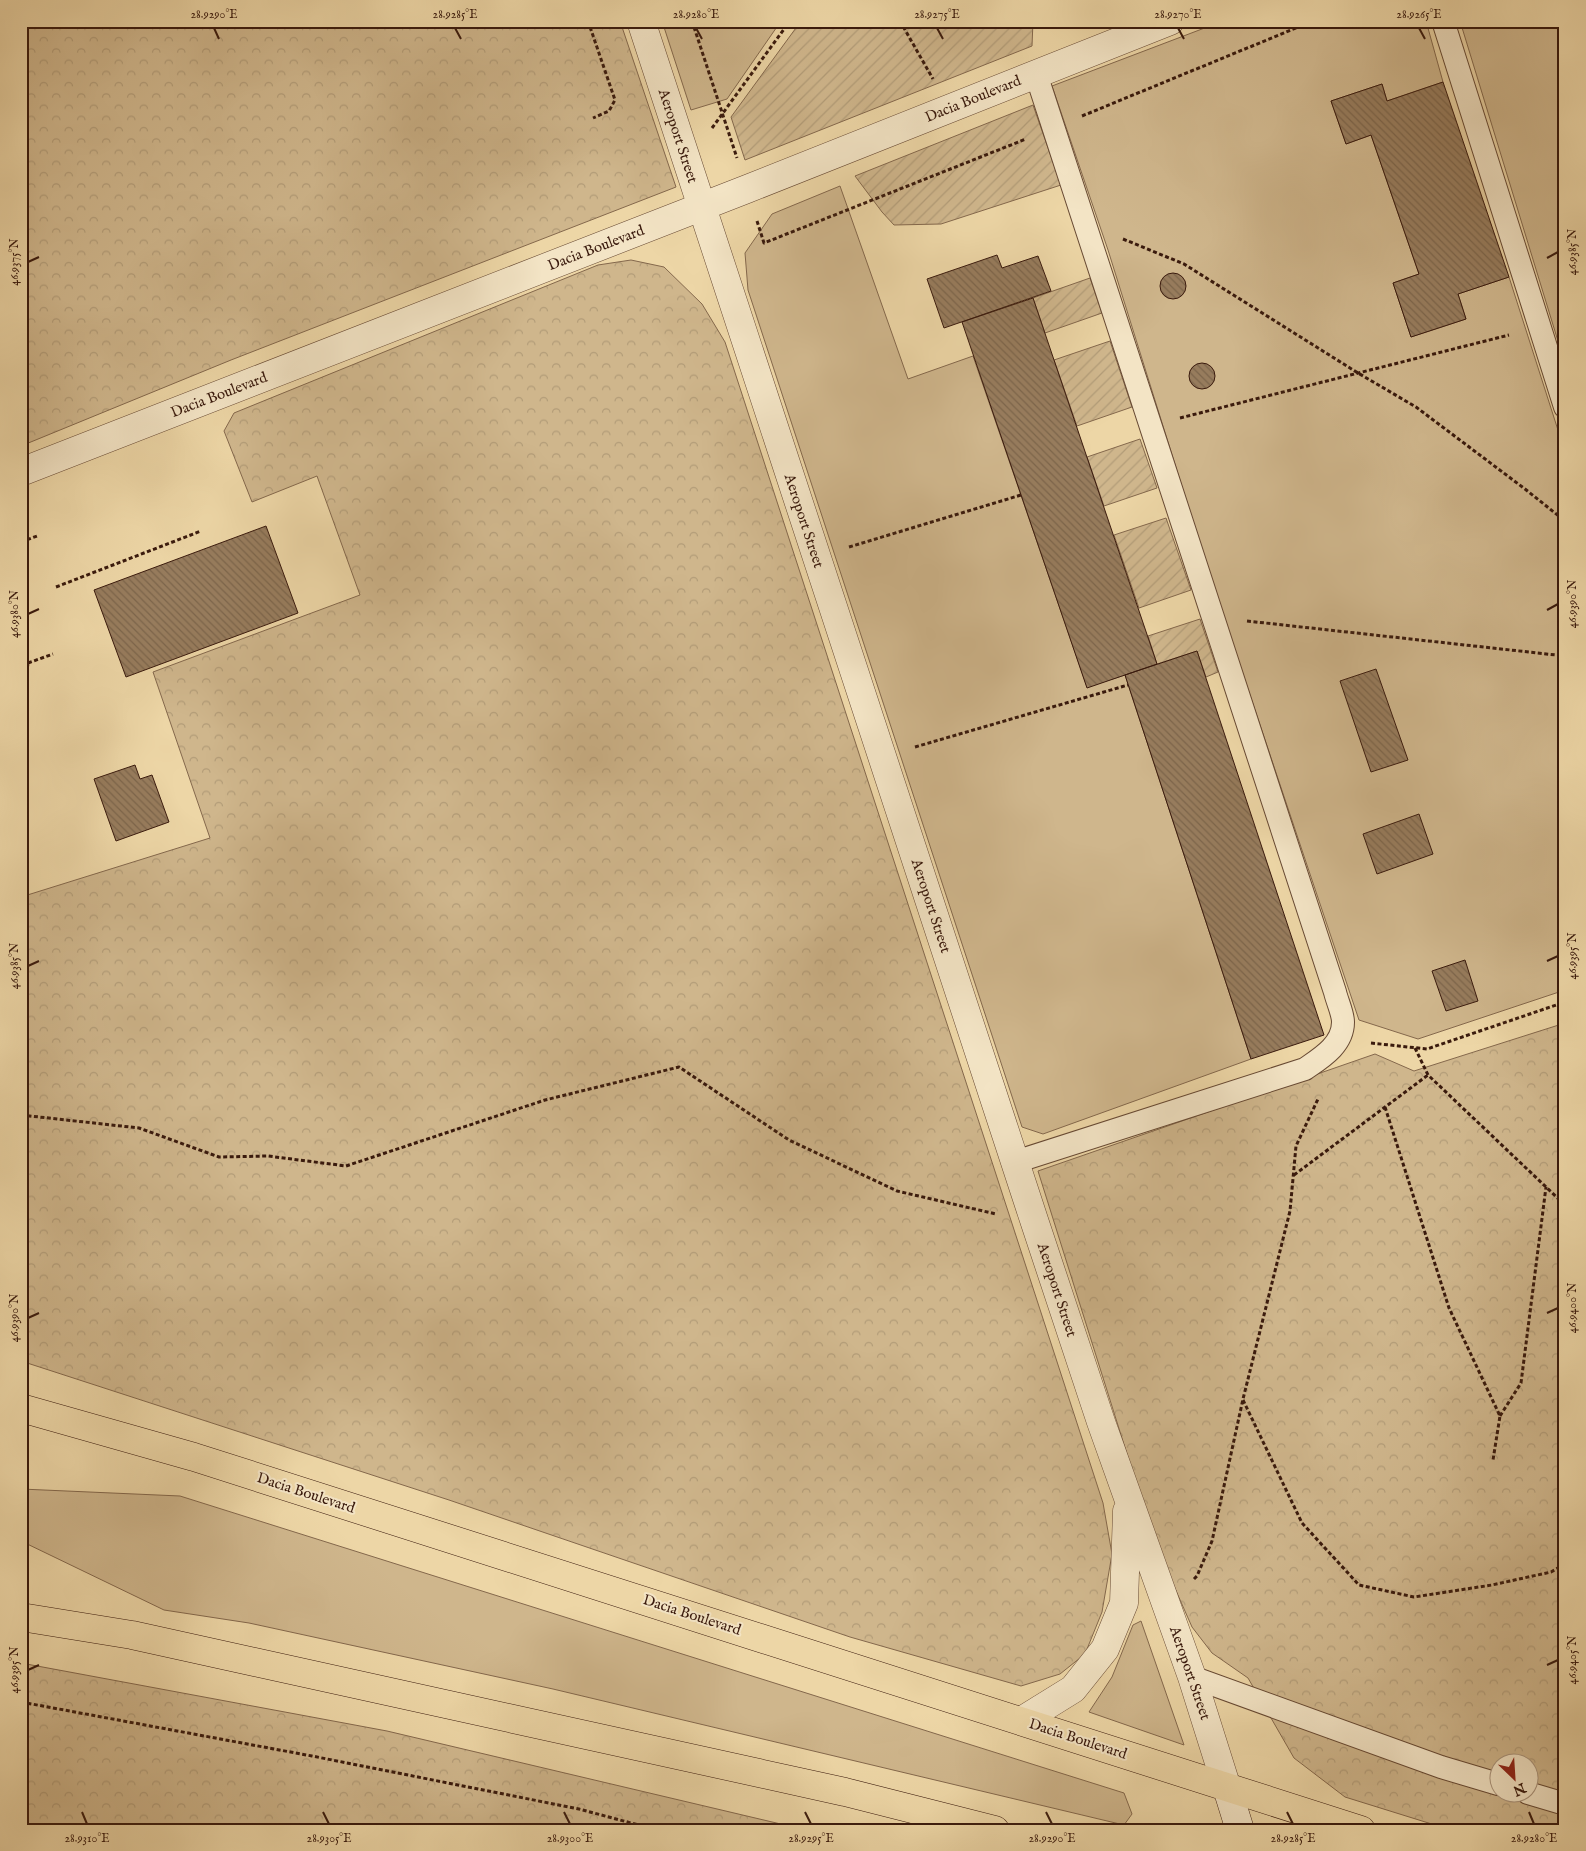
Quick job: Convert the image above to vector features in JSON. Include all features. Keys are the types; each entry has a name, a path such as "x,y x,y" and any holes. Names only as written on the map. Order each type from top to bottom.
{"main road":[{"name":"Dacia Boulevard","path":"21,1408 194,1457 1023,1720 1227,1788 1361,1830"},
{"path":"21,1616 171,1644 835,1790 996,1830"}],"street":[{"name":"Aeroport Street","path":"641,21 1035,1223 1128,1497 1192,1677 1240,1830"},
{"name":"Dacia Boulevard","path":"21,472 701,208 1170,21"},
{"path":"1023,1720 1073,1689 1104,1649 1124,1603 1128,1497"}],"lane":[{"path":"1443,21 1565,407"},
{"path":"1015,1162 1305,1069 1332,1047 1343,1022 1335,992 1036,74"},
{"path":"1192,1677 1441,1767 1488,1781"},
{"path":"1538,1796 1565,1804"}],"path":[{"path":"588,21 615,100 609,111 593,118"},
{"path":"692,21 764,243"},
{"path":"687,163 790,21"},
{"path":"900,21 950,108"},
{"path":"1085,224 1184,264 1416,407 1525,489 1565,522"},
{"path":"1150,426 1539,327"},
{"path":"816,557 1021,495"},
{"path":"56,587 201,531"},
{"path":"21,542 37,536"},
{"path":"1212,617 1565,656"},
{"path":"21,651 28,663 26,672 21,678"},
{"path":"28,663 53,654"},
{"path":"882,757 1128,685"},
{"path":"1167,1605 1197,1576 1212,1541 1243,1399 1290,1211 1296,1146 1320,1095 1332,1047 1426,1049 1565,1002"},
{"path":"1415,1048 1428,1076 1565,1205"},
{"path":"21,1115 139,1128 219,1157 268,1156 346,1166 545,1100 679,1067 790,1140 897,1191 1035,1223"},
{"path":"1293,1176 1428,1076"},
{"path":"1385,1107 1449,1308 1500,1416"},
{"path":"1492,1460 1500,1416 1521,1383 1546,1187"},
{"path":"1243,1399 1302,1523 1358,1585 1414,1597 1492,1585 1551,1572 1565,1564"},
{"path":"21,1702 302,1754 579,1809 658,1830"}],"green space":[{"path":"21,21 620,21 676,187 231,360 21,446"},
{"path":"662,21 781,21 727,99 691,110"},
{"path":"801,21 1033,21 1032,46 745,160 731,117"},
{"path":"1223,21 1426,21 1443,82 1387,101 1382,84 1331,101 1346,144 1371,135 1419,274 1393,283 1411,337 1466,319 1458,294 1509,277 1565,452 1565,990 1418,1039 1359,1020 1208,570 1108,250 1052,86"},
{"path":"1460,21 1565,21 1565,364"},
{"path":"1033,105 1061,185 941,224 894,225 855,176"},
{"path":"840,186 908,379 973,356 1087,687 1125,675 1251,1059 1043,1134 1022,1127 748,290 745,253 772,214"},
{"path":"631,260 664,267 702,304 725,342 1103,1503 1112,1554 1102,1612 1085,1654 1060,1674 1021,1686 850,1637 449,1500 21,1361 21,897 210,838 153,672 360,595 317,476 252,502 224,431 234,413 598,265"},
{"path":"1090,278 1102,313 1045,333 1033,298"},
{"path":"1110,341 1132,407 1077,426 1054,360"},
{"path":"1140,439 1157,488 1104,506 1087,457"},
{"path":"1166,518 1191,590 1139,608 1114,535"},
{"path":"1200,619 1218,672 1206,677 1197,651 1157,664 1148,636"},
{"path":"1565,1023 1565,1830 1451,1830 1345,1797 1294,1758 1248,1678 1212,1653 1192,1627 1155,1543 1038,1171 1375,1054 1414,1071"},
{"path":"21,1489 180,1496 1124,1793 1132,1814 1124,1825 553,1689 249,1623 164,1610 21,1541"},
{"path":"1141,1621 1184,1745 1089,1712 1112,1677 1133,1625"},
{"path":"21,1663 387,1731 806,1830 21,1830"}],"building":[{"path":"1443,82 1509,277 1458,294 1466,319 1411,337 1393,283 1419,274 1371,135 1346,144 1331,101 1382,84 1387,101"},
{"path":"997,255 1002,268 1038,256 1051,291 944,328 927,279"},
{"path":"1173,273 1182,277 1186,286 1182,295 1173,299 1164,295 1160,286 1164,277"},
{"path":"1033,298 1157,664 1087,688 962,322"},
{"path":"1202,363 1211,367 1215,376 1211,385 1202,389 1193,385 1189,376 1193,367"},
{"path":"266,526 298,613 126,677 94,590"},
{"path":"1197,651 1324,1035 1251,1059 1125,675"},
{"path":"1376,669 1408,760 1371,772 1340,681"},
{"path":"135,765 140,779 152,775 169,822 116,841 94,779"},
{"path":"1419,814 1433,854 1377,874 1363,834"},
{"path":"1465,960 1478,1001 1446,1011 1432,971"}]}
